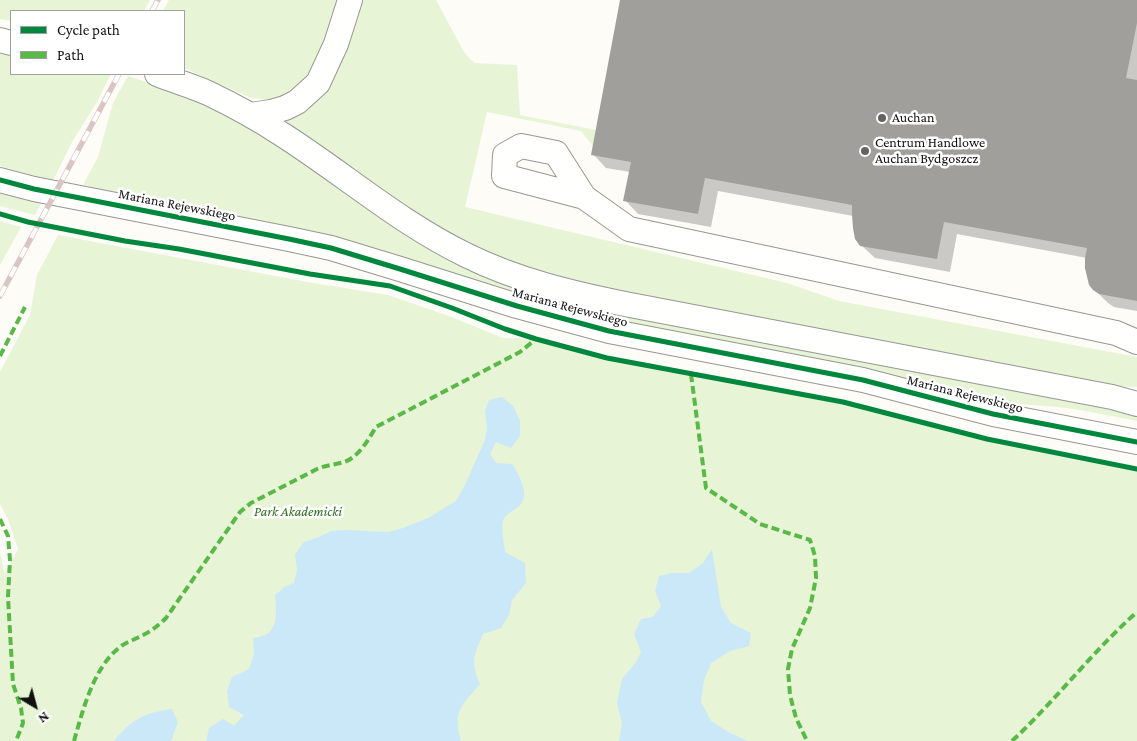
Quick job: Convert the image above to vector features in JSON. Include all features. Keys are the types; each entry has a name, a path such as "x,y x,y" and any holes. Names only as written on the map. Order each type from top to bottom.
{"street":[{"path":"250,115 285,108 297,102 318,83 336,44 350,0"},
{"name":"Mariana Rejewskiego","path":"160,75 209,94 250,115 282,134 431,237 467,256 523,278 625,304 1112,397 1137,404"},
{"name":"Mariana Rejewskiego","path":"0,180 34,189 289,238 331,248 545,314 609,331 863,380 993,414 1137,442"},
{"path":"584,197 629,228 1116,333 1137,342"},
{"path":"1112,397 1137,397"}],"green space":[{"path":"0,0 150,0 145,10 10,10 10,21 0,19"},
{"path":"169,0 344,0 318,74 285,97 266,100 251,98 185,68 185,10 164,10"},
{"path":"360,0 436,0 464,52 470,59 475,63 517,65 520,115 596,130 593,146 581,131 487,112 465,207 787,283 839,301 1137,357 1137,387 1113,386 606,288 526,266 470,243 414,211 281,118 310,105 319,98 333,75"},
{"path":"0,51 10,54 10,75 110,75 97,102 71,144 53,181 0,166"},
{"path":"128,76 190,99 250,128 291,154 392,226 466,268 1137,413 1137,421 1068,408 998,403 851,365 620,322 83,185 98,157 113,103"},
{"path":"0,191 42,201 35,215 0,206"},
{"path":"0,221 21,227 0,265"},
{"name":"Park Akademicki","path":"58,235 307,282 388,295 449,316 503,338 536,339 607,358 843,402 987,439 1137,469 1137,741 0,741 0,553 5,574 18,549 8,519 0,504 0,372 30,315 37,275"}],"water":[{"path":"502,397 513,406 520,421 520,436 511,448 496,442 490,454 496,463 512,464 523,486 524,497 522,502 504,518 502,527 505,552 525,563 526,583 512,600 509,615 501,628 483,634 475,653 474,664 480,684 464,703 458,715 458,731 461,741 206,741 209,728 223,719 234,726 244,715 229,707 227,691 232,677 249,669 254,654 253,638 265,635 273,628 276,618 275,595 286,586 294,583 297,569 295,554 304,542 331,531 388,532 403,528 428,518 456,501 485,440 487,427 485,411 489,400"},
{"path":"712,549 721,607 731,623 751,633 749,646 730,651 711,663 704,680 701,702 711,721 730,733 748,741 619,741 622,723 617,703 622,679 636,662 641,652 634,634 641,619 653,617 661,606 655,591 659,576 672,573 689,573 703,563"},
{"path":"172,709 178,722 171,741 114,741 127,727 139,718"}],"building":[{"name":"Centrum Handlowe Auchan Bydgoszcz","path":"620,0 1137,0 1137,23 1126,78 1137,80 1137,301 1099,294 1093,290 1089,285 1085,268 1087,248 944,222 937,259 860,246 855,239 852,205 705,178 698,214 623,201 631,162 591,155"}],"railway":[{"path":"153,10 158,0"},
{"path":"0,296 118,75"}],"marked path":[{"path":"0,356 25,307"},
{"path":"74,741 90,690 103,666 120,647 151,631 166,618 240,512 251,503 317,469 349,460 363,448 376,427 520,352 536,339"},
{"path":"691,374 706,488 760,524 810,540 815,556 816,578 810,608 792,649 788,669 790,695 796,718 807,741"},
{"path":"0,519 8,536 10,560 8,597 13,684 21,708 23,723 16,741"},
{"path":"1012,741 1137,612"}],"cycle path":[{"path":"0,180 34,189 331,248 517,306 609,331 863,380 993,414 1137,442"},
{"path":"0,214 28,222 125,241 179,249 310,274 390,286 505,329 607,358 843,402 987,439 1137,469"}],"place":[{"name":"Auchan","path":"882,118"},
{"name":"Centrum Handlowe Auchan Bydgoszcz","path":"865,151"}]}
